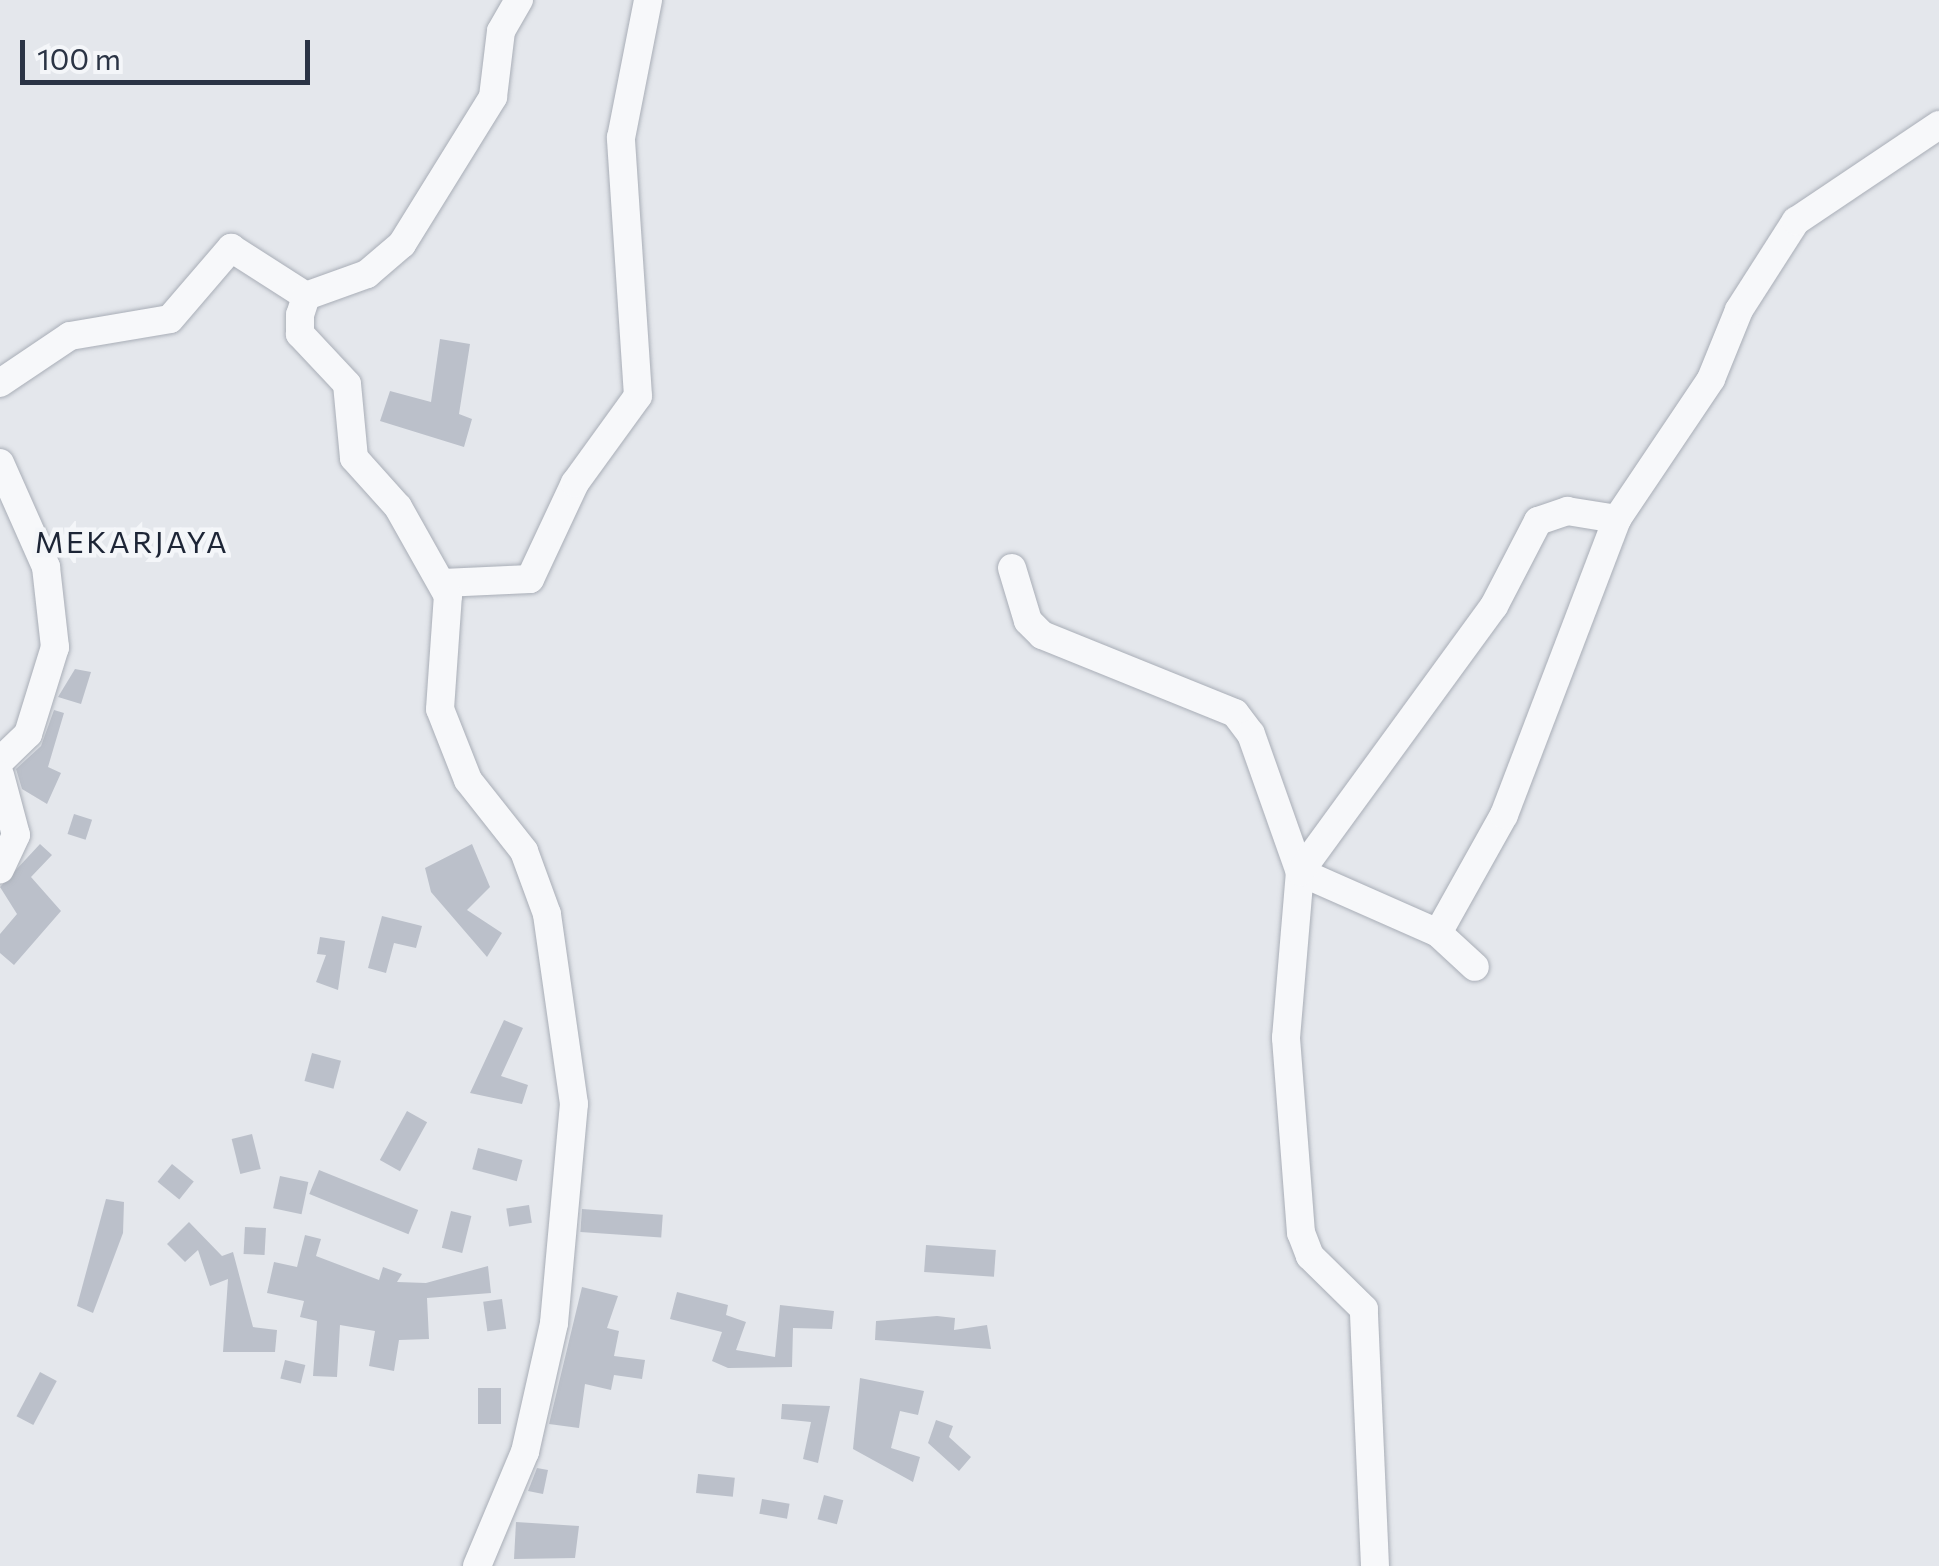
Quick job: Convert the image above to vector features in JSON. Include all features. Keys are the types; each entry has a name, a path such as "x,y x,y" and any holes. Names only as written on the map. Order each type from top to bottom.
{"street":[{"path":"306,296 367,274 402,244 493,97 502,31 519,0"},
{"path":"443,584 530,579 574,483 638,396 621,138 648,0"},
{"path":"1438,933 1504,815 1617,519 1710,379 1739,310 1796,221 1939,125"},
{"path":"0,382 70,336 170,318 231,248 306,296"},
{"path":"306,296 300,334 347,384 354,458 398,507 443,584 452,612 440,709 468,780 524,851 548,914 574,1104 554,1322 525,1452 476,1566"},
{"path":"0,463 46,567 55,648 28,734 0,761"},
{"path":"1300,872 1494,606 1538,521 1567,511 1617,519"},
{"path":"1012,568 1028,622 1042,635 1235,714 1252,734 1300,872 1286,1038 1301,1233 1310,1256 1364,1309 1375,1566"},
{"path":"0,775 16,835 0,870"},
{"path":"1300,872 1438,933 1475,967"}],"building":[{"path":"440,339 470,344 459,414 472,419 464,447 380,421 390,391 431,402"},
{"path":"75,669 91,672 81,704 58,697"},
{"path":"54,710 64,713 48,767 61,773 47,804 22,789 16,769 41,746"},
{"path":"74,814 92,820 86,840 68,834"},
{"path":"40,844 52,855 31,877 61,911 14,965 0,953 0,934 17,914 0,887"},
{"path":"472,844 490,887 467,910 502,933 487,957 431,892 425,868"},
{"path":"382,916 422,926 416,948 394,943 386,973 368,968"},
{"path":"320,937 345,941 338,990 316,982 326,955 317,954"},
{"path":"504,1020 523,1028 501,1076 528,1085 522,1104 470,1093"},
{"path":"312,1053 341,1061 333,1089 304,1081"},
{"path":"407,1111 427,1122 400,1171 380,1160"},
{"path":"252,1134 261,1169 240,1174 232,1139"},
{"path":"478,1148 522,1160 517,1181 472,1169"},
{"path":"172,1164 194,1182 179,1199 158,1182"},
{"path":"319,1170 418,1210 408,1234 309,1194"},
{"path":"280,1176 308,1182 302,1214 273,1208"},
{"path":"106,1199 124,1202 123,1233 93,1313 77,1306"},
{"path":"529,1205 532,1223 509,1226 506,1209"},
{"path":"582,1209 663,1215 661,1238 580,1232"},
{"path":"451,1211 471,1216 462,1253 442,1248"},
{"path":"189,1222 222,1256 233,1252 253,1327 277,1330 275,1352 223,1352 228,1279 210,1286 198,1250 185,1262 167,1244"},
{"path":"245,1227 266,1228 265,1255 244,1254"},
{"path":"305,1235 321,1239 316,1256 379,1280 383,1267 402,1274 397,1282 426,1283 488,1266 491,1293 427,1298 429,1339 399,1340 394,1371 369,1366 375,1331 340,1325 337,1377 313,1376 317,1321 300,1317 304,1301 267,1293 274,1262 297,1267"},
{"path":"926,1245 996,1250 994,1277 924,1272"},
{"path":"582,1287 618,1296 607,1328 619,1331 614,1356 645,1360 642,1379 614,1375 611,1390 585,1384 579,1428 549,1424"},
{"path":"677,1292 728,1305 726,1315 746,1322 736,1350 775,1357 780,1305 834,1311 832,1329 793,1328 792,1367 728,1368 712,1361 722,1332 670,1319"},
{"path":"502,1299 506,1329 487,1331 483,1302"},
{"path":"955,1318 954,1330 987,1325 991,1349 875,1340 876,1321"},
{"path":"285,1360 305,1365 301,1384 280,1378"},
{"path":"40,1372 57,1381 33,1425 17,1416"},
{"path":"860,1378 924,1391 918,1415 900,1411 891,1448 920,1457 913,1482 853,1449"},
{"path":"478,1388 501,1388 501,1424 478,1424"},
{"path":"782,1404 830,1406 818,1463 803,1459 811,1422 781,1419"},
{"path":"936,1420 953,1426 949,1437 971,1457 959,1471 928,1443"},
{"path":"537,1468 548,1470 543,1494 528,1491"},
{"path":"698,1474 735,1478 733,1497 696,1493"},
{"path":"824,1495 843,1500 837,1524 818,1519"},
{"path":"762,1499 790,1504 787,1519 759,1514"},
{"path":"516,1522 579,1526 575,1558 514,1559"}],"district":[{"name":"MEKARJAYA","path":"132,541"}]}
